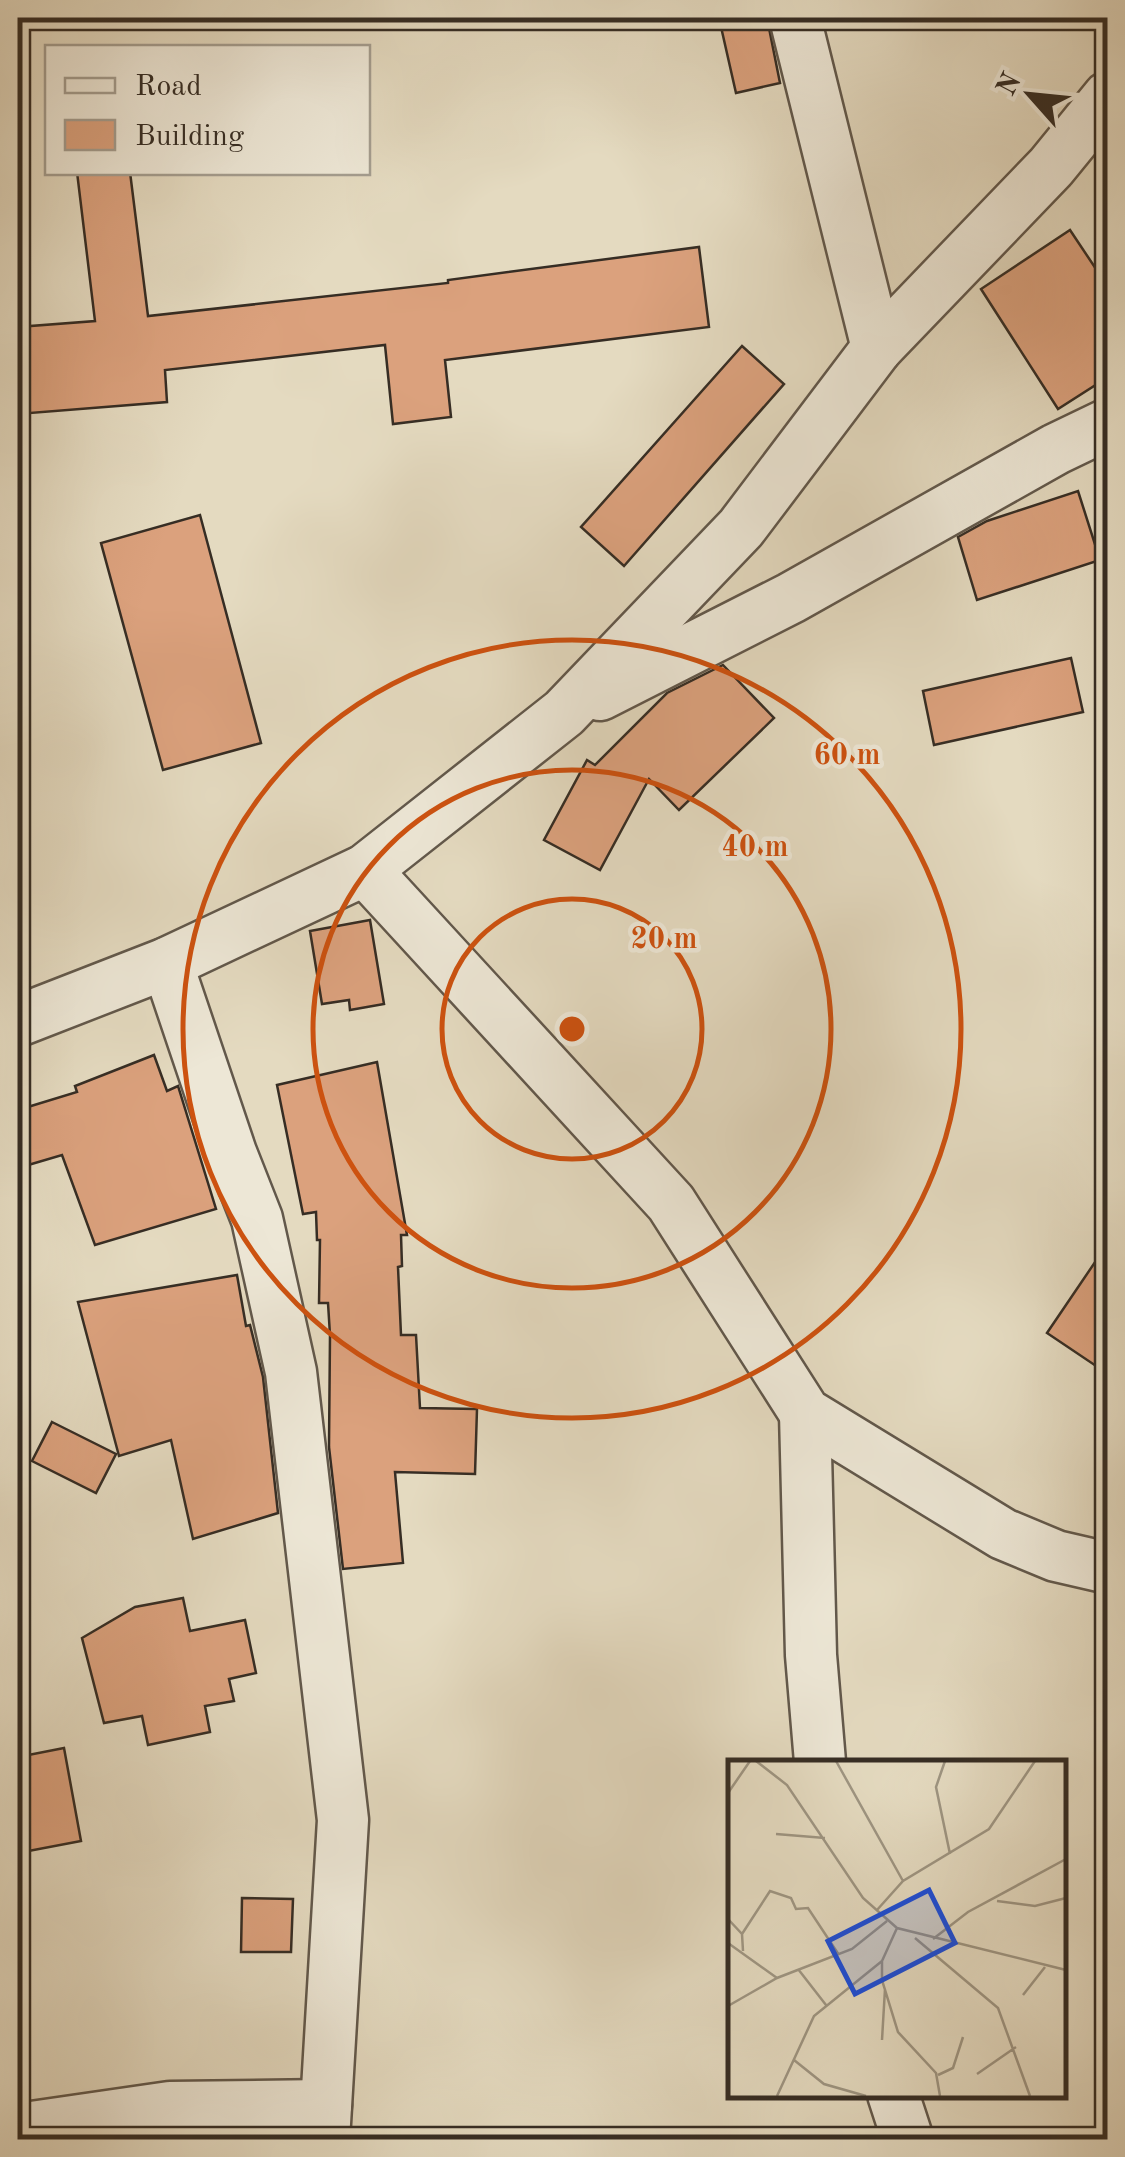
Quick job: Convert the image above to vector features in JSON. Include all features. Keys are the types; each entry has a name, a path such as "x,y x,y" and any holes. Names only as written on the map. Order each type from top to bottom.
{"street":[{"path":"795,18 876,348"},
{"path":"18,1021 167,963 365,870 564,713 742,528 876,348 1051,167 1108,97"},
{"path":"564,713 790,598 1056,449 1108,424"},
{"path":"365,870 671,1203 804,1413 1002,1534 1056,1556 1108,1568"},
{"path":"18,2129 170,2106 326,2122 343,1820 292,1372 257,1219 167,963"},
{"path":"804,1413 810,1655 820,1760"},
{"path":"893,2097 908,2140"}],"building":[{"path":"719,18 767,18 780,83 736,93"},
{"path":"77,175 130,175 148,316 448,283 699,247 709,327 445,360 451,417 393,424 385,345 165,370 167,402 18,414 18,327 95,321"},
{"path":"1070,230 1108,287 1108,377 1058,409 981,289"},
{"path":"742,346 784,384 624,566 581,527"},
{"path":"1078,491 1100,560 977,600 958,537 987,521"},
{"path":"200,515 261,743 163,770 101,543"},
{"path":"1071,658 1083,712 934,745 923,691"},
{"path":"723,665 774,718 679,810 649,779 600,870 544,840 587,760 595,765 667,693"},
{"path":"370,920 384,1004 350,1010 349,1000 322,1004 310,931"},
{"path":"154,1055 167,1091 178,1086 216,1209 95,1245 62,1155 18,1168 18,1110 77,1092 75,1086"},
{"path":"377,1062 407,1235 401,1235 402,1266 398,1267 401,1335 416,1335 420,1408 477,1409 475,1474 395,1472 403,1563 343,1569 329,1447 330,1335 328,1303 319,1303 320,1240 316,1212 303,1214 277,1085"},
{"path":"1108,1243 1108,1374 1047,1333"},
{"path":"237,1275 246,1326 250,1325 263,1377 278,1513 193,1539 171,1440 119,1456 78,1302"},
{"path":"52,1422 116,1454 96,1493 32,1461"},
{"path":"183,1598 190,1631 245,1620 256,1673 229,1679 234,1701 205,1706 210,1732 148,1745 142,1716 104,1723 82,1638 135,1607"},
{"path":"64,1748 81,1841 18,1853 18,1757"},
{"path":"242,1898 293,1899 291,1952 241,1952"}]}
